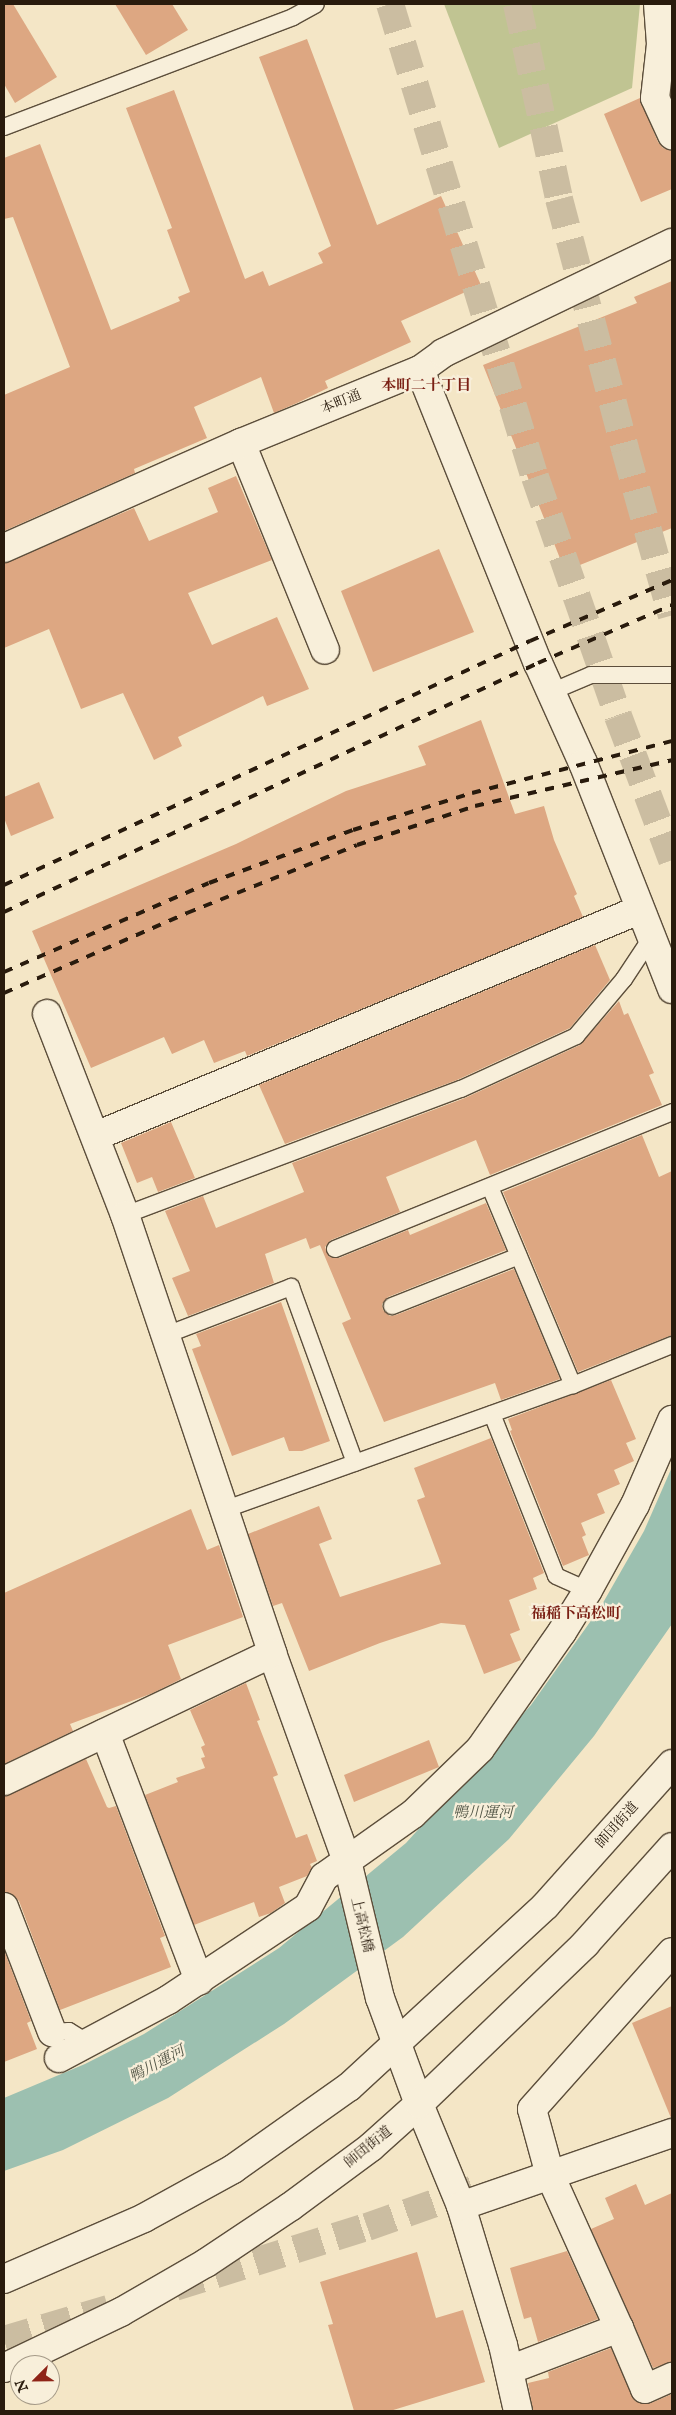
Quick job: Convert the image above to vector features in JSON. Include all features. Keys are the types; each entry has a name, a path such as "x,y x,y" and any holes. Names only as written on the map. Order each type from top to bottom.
{"street":[{"path":"658,4 667,41 655,98 672,135"},
{"name":"本町通","path":"4,548 241,443 420,370 444,353 672,243"},
{"path":"420,370 551,692 583,763 639,910 662,939 672,989"},
{"path":"241,443 325,650"},
{"path":"96,1136 639,910"},
{"name":"上高松橋","path":"47,1014 96,1136 125,1215 226,1509 272,1653 348,1868 374,1976 419,2104 461,2206 509,2370 518,2411"},
{"path":"59,2058 198,1981 308,1907 324,1876 348,1868 413,1814 480,1749 562,1632 588,1590 635,1505 672,1420"},
{"path":"4,1781 272,1653"},
{"path":"105,1733 198,1981"},
{"name":"師団街道","path":"4,2280 144,2218 233,2169 349,2087 546,1905 672,1764"},
{"name":"師団街道","path":"4,2368 121,2312 206,2263 290,2208 371,2146 419,2104 585,1944 672,1847"},
{"path":"4,1907 52,2032"},
{"path":"672,1954 532,2108 550,2175 645,2389 672,2377"},
{"path":"461,2206 672,2134"},
{"path":"509,2370 619,2328"}],"lane":[{"path":"4,127 294,17 316,4"},
{"path":"551,692 591,675 672,675"},
{"path":"125,1215 461,1089 576,1036 624,979 662,939"},
{"path":"335,1249 672,1112"},
{"path":"490,1187 573,1385"},
{"path":"392,1306 519,1256"},
{"path":"166,1335 291,1287 355,1463"},
{"path":"226,1509 573,1385 672,1345"},
{"path":"492,1414 556,1576 588,1590"},
{"path":"52,2032 69,2031 88,2043"}],"green space":[{"path":"444,4 640,4 632,88 499,148"}],"water":[{"name":"鴨川運河","path":"672,1467 672,1624 594,1736 509,1839 403,1937 284,2024 168,2098 63,2150 4,2171 4,2098 85,2064 144,2034 279,1948 406,1843 531,1705 600,1608 644,1531"}],"building":[{"path":"4,4 13,4 57,77 15,103 4,84"},
{"path":"115,4 172,4 188,30 146,55"},
{"path":"307,39 377,225 441,196 481,285 401,321 411,342 325,381 328,388 274,413 261,377 194,407 207,438 134,469 135,473 4,531 4,395 70,367 13,217 4,219 4,158 40,144 111,330 180,301 178,297 190,292 167,230 172,228 126,108 174,90 245,279 263,271 269,286 323,263 318,253 331,246 259,57"},
{"path":"640,98 658,142 663,148 672,150 672,189 641,202 604,114"},
{"path":"672,281 672,528 565,571 483,365 637,303 634,297"},
{"path":"236,476 272,560 188,593 212,645 277,617 309,689 267,706 263,696 178,737 182,746 154,760 123,693 81,709 49,629 4,648 4,563 134,508 149,541 218,512 208,488"},
{"path":"439,549 474,632 373,672 341,591"},
{"path":"481,720 515,814 544,806 554,840 577,894 574,896 583,917 247,1056 245,1051 214,1063 204,1040 172,1054 164,1037 91,1068 32,931 236,844 346,791 426,765 418,746"},
{"path":"39,782 54,818 11,836 4,818 4,797"},
{"path":"595,945 610,980 570,1028 457,1080 285,1144 259,1085"},
{"path":"619,1001 624,1015 628,1013 654,1073 649,1075 662,1105 490,1175 476,1140 386,1177 400,1212 331,1240 325,1247 329,1257 339,1258 408,1230 410,1235 486,1203 506,1250 388,1297 382,1304 383,1310 390,1316 396,1315 514,1269 560,1379 501,1400 495,1383 384,1422 342,1323 351,1319 320,1245 310,1249 306,1238 265,1254 274,1283 188,1316 172,1278 190,1271 165,1211 203,1196 216,1228 304,1192 292,1163 465,1098 580,1045"},
{"path":"171,1122 195,1178 158,1192 152,1177 137,1183 121,1143"},
{"path":"642,1135 659,1177 672,1171 672,1335 578,1372 503,1192"},
{"path":"281,1302 330,1441 302,1451 289,1451 284,1437 232,1456 192,1349 201,1346 196,1334"},
{"path":"611,1380 636,1439 626,1443 634,1461 614,1470 620,1484 597,1494 605,1513 581,1523 586,1535 582,1537 589,1555 563,1566 510,1431 512,1430 508,1419"},
{"path":"491,1438 544,1573 533,1578 537,1589 509,1600 520,1630 510,1634 521,1660 484,1674 465,1625 441,1623 380,1643 309,1671 282,1603 273,1606 248,1534 319,1506 332,1539 319,1544 340,1597 441,1564 417,1500 425,1497 414,1468"},
{"path":"191,1509 207,1550 219,1545 243,1617 168,1645 181,1679 153,1693 70,1724 73,1731 4,1764 4,1593"},
{"path":"246,1683 260,1720 257,1721 278,1775 273,1777 296,1838 307,1834 317,1861 310,1864 312,1868 307,1876 279,1887 285,1903 271,1913 259,1917 254,1902 194,1925 145,1795 178,1782 176,1778 205,1768 201,1758 205,1757 201,1747 205,1745 190,1710"},
{"path":"429,1740 439,1767 354,1802 344,1775"},
{"path":"86,1759 107,1807 116,1806 165,1936 160,1938 171,1967 60,2010 19,1901 13,1895 4,1892 4,1796"},
{"path":"4,1950 31,2021 27,2023 37,2049 4,2062"},
{"path":"672,2006 672,2118 671,2118 632,2023"},
{"path":"636,2184 645,2205 672,2193 672,2362 653,2368 591,2229 614,2219 605,2198"},
{"path":"567,2251 598,2319 538,2342 531,2317 524,2319 510,2268"},
{"path":"417,2252 436,2318 463,2310 485,2382 390,2411 354,2411 328,2325 333,2324 320,2282"},
{"path":"611,2348 635,2401 643,2404 651,2403 672,2394 672,2411 533,2411 528,2383 549,2378 548,2372"}],"tunnel":[{"path":"390,4 535,477 618,716 672,860"},
{"path":"517,4 559,199 625,449 672,616"},
{"path":"175,2287 367,2227 478,2188"},
{"path":"4,2340 108,2309"}],"railway":[{"path":"4,885 530,641 672,580"},
{"path":"4,912 538,663 672,605"},
{"path":"4,972 209,883 353,830 472,793 672,741"},
{"path":"4,993 187,913 357,845 475,806 672,760"}],"district":[{"name":"本町二十丁目","path":"426,386"},
{"name":"福稲下高松町","path":"576,1614"}]}
